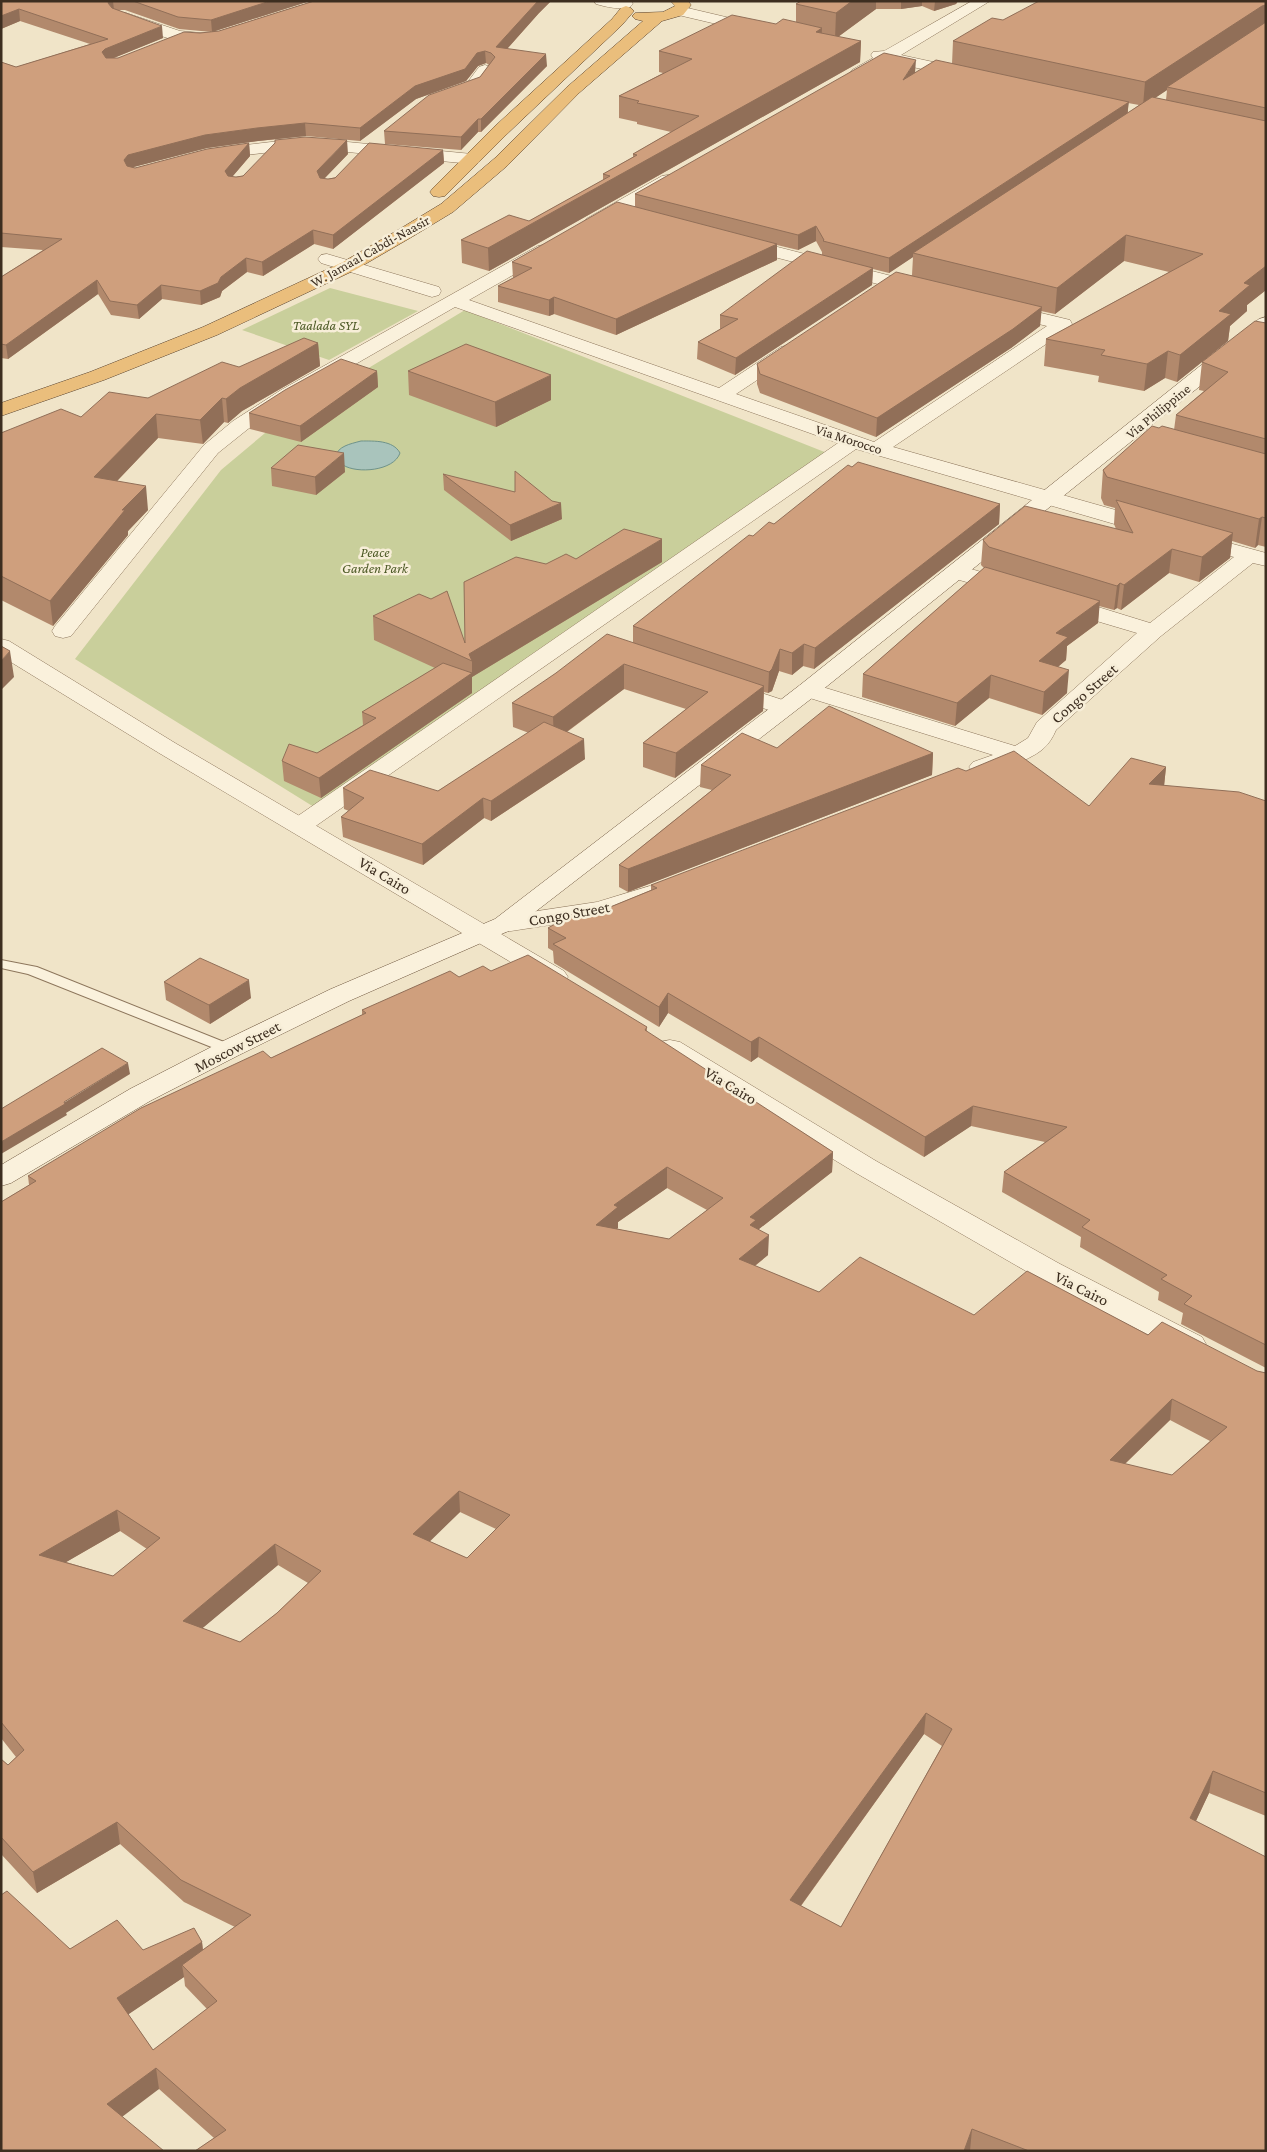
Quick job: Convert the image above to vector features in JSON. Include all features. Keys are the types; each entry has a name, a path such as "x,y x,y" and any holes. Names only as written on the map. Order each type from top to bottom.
{"highway":[{"path":"626,5 639,15 658,16 682,5"},
{"name":"W. Jamaal Cabdi-Naasir","path":"1,410 88,373 240,303 327,259 429,200 446,188 472,159 589,46 617,22 626,5"},
{"name":"W. Jamaal Cabdi-Naasir","path":"1,397 88,373 210,331 349,266 447,208 501,162 573,90 658,16"},
{"path":"472,159 501,162"}],"street":[{"path":"601,1 626,5"},
{"path":"844,80 983,1"},
{"path":"682,5 774,32"},
{"path":"119,16 196,40 212,39 231,33"},
{"path":"157,48 183,37"},
{"path":"868,52 982,78"},
{"path":"432,100 473,86 485,70"},
{"path":"353,161 379,136"},
{"path":"192,159 306,142 472,159"},
{"path":"254,166 267,155 258,148"},
{"path":"582,229 683,172"},
{"path":"615,210 644,218"},
{"path":"720,238 940,294"},
{"path":"63,632 211,449 234,428 349,359 556,244"},
{"path":"327,259 432,291"},
{"path":"876,293 916,267"},
{"name":"Via Morocco","path":"455,301 853,442 1257,558"},
{"path":"877,449 1063,324 987,306"},
{"name":"Via Philippine","path":"1049,498 1134,440 1266,323"},
{"path":"720,396 802,342"},
{"path":"301,826 853,442"},
{"name":"Congo Street","path":"493,928 808,690 1049,498"},
{"name":"Congo Street","path":"960,775 1035,746 1044,736 1045,727 1153,632 1257,558"},
{"path":"957,572 1153,632"},
{"path":"573,637 600,646"},
{"name":"Via Cairo","path":"1,646 167,748 301,826 493,928 573,989"},
{"path":"711,684 784,708"},
{"path":"808,690 1015,754"},
{"name":"Congo Street","path":"493,928 630,902 667,888"},
{"name":"Moscow Street","path":"1,1177 140,1095 228,1049 340,995 493,928"},
{"name":"Via Cairo","path":"648,1035 866,1167 1049,1271 1214,1356"}],"lane":[{"path":"1,964 32,970 228,1049"}],"green space":[{"name":"Taalada SYL","path":"330,288 418,311 329,360 242,330"},
{"name":"Peace Garden Park","path":"465,310 827,453 314,807 75,659 221,470 277,423"}],"water":[{"path":"361,441 388,443 400,453 391,464 366,470 349,468 335,457 342,448"}],"building":[{"path":"1,1 109,1 108,3 112,8 162,26 105,49 102,52 106,58 118,58 184,32 219,31 314,1 538,1 496,47 546,54 461,137 384,131 429,95 480,77 495,57 485,51 477,53 465,69 415,86 360,128 305,123 257,128 205,135 128,155 124,160 127,166 135,168 207,149 249,143 225,171 228,176 236,177 243,176 275,143 275,140 305,137 347,140 317,171 320,178 328,179 335,178 369,143 443,150 333,235 313,230 262,262 246,258 221,277 218,283 200,291 161,285 137,305 110,301 97,280 6,345 1,344 1,277 62,239 1,233 1,62 16,67 108,39 19,9 1,16"},
{"path":"133,1 270,1 211,20 178,17"},
{"path":"801,1 852,1 836,13 796,4"},
{"path":"1039,1 1266,1 1266,5 1145,82 953,41 992,18 1003,20"},
{"path":"732,15 776,24 783,19 822,28 816,32 861,41 488,248 461,240 509,215 529,221 610,176 603,174 637,155 633,154 699,116 637,103 639,101 619,96 692,59 659,51"},
{"path":"1266,22 1266,108 1167,87"},
{"path":"884,53 916,60 903,80 936,60 1129,102 889,258 823,241 816,226 798,235 635,194"},
{"path":"1152,97 1266,121 1266,266 1244,283 1250,285 1219,311 1231,314 1180,355 1168,351 1147,364 1101,355 1105,350 1046,339 1203,254 1126,235 1057,288 913,253"},
{"path":"617,202 777,244 616,319 554,297 549,300 498,286 532,268 512,262"},
{"path":"807,251 873,268 736,358 698,342 738,319 720,315"},
{"path":"896,272 1042,307 1013,329 877,418 760,374 757,364"},
{"path":"1255,321 1266,323 1266,439 1176,415 1228,372 1202,362"},
{"path":"304,338 318,343 240,388 226,399 222,398 200,420 156,414 94,477 146,486 122,510 125,510 50,601 1,576 1,433 61,409 81,417 109,392 148,398 222,362 239,367"},
{"path":"466,344 551,375 495,402 408,371"},
{"path":"341,359 377,371 300,426 249,413 285,390"},
{"path":"1152,426 1159,428 1162,426 1266,454 1266,518 1262,517 1259,519 1107,477 1103,470"},
{"path":"298,445 344,453 315,477 271,468"},
{"path":"858,462 1000,504 815,648 804,644 792,653 780,649 769,672 633,626 749,535 753,536 769,522 774,524 848,465 852,467"},
{"path":"515,471 552,501 561,503 510,525 443,474 515,492"},
{"path":"1116,500 1233,533 1202,557 1172,549 1124,585 1120,583 1117,586 989,547 983,540 1025,506 1133,533"},
{"path":"624,529 662,539 469,654 472,661 373,616 419,594 431,599 447,591 465,643 464,582 516,557 546,564 566,554 576,559"},
{"path":"985,567 1100,601 1056,633 1068,637 1039,661 1069,670 1044,692 991,675 957,703 863,674"},
{"path":"607,634 764,686 676,753 643,743 708,692 624,664 553,717 512,703 556,673"},
{"path":"1,646 10,651 1,661"},
{"path":"443,663 472,673 319,778 282,761 289,744 317,753 376,718 362,712"},
{"path":"829,706 933,753 628,869 619,865 731,775 701,765 742,733 777,748"},
{"path":"544,722 584,739 491,801 483,798 422,844 341,817 364,798 343,788 370,770 438,791"},
{"path":"1014,751 1089,806 1131,758 1166,767 1149,784 1239,792 1266,801 1266,1345 1184,1304 1192,1296 1161,1279 1167,1275 1082,1227 1090,1220 1004,1172 1067,1127 973,1106 925,1137 759,1037 751,1042 668,993 659,1007 553,944 566,938 548,928 583,908 593,914 657,888 651,885 958,768 966,771"},
{"path":"528,955 647,1027 645,1030 833,1152 750,1217 756,1220 750,1225 769,1235 739,1259 819,1292 860,1257 974,1315 1027,1271 1148,1335 1162,1322 1257,1371 1266,1373 1266,1793 1213,1771 1190,1818 1266,1857 1266,2151 1029,2151 972,2129 964,2151 195,2151 226,2130 156,2068 107,2104 164,2151 1,2151 1,1895 7,1891 70,1949 117,1920 143,1950 194,1928 202,1942 117,1998 153,2050 217,2001 182,1965 251,1915 181,1880 117,1822 33,1872 1,1837 1,1759 8,1765 24,1750 1,1722 1,1202 36,1181 28,1176 141,1108 263,1051 271,1058 366,1013 362,1010 450,971 459,977 483,966 491,971","holes":["667,1167 723,1198 669,1239 596,1225 618,1207 614,1205","1172,1399 1227,1427 1172,1475 1110,1460","459,1491 510,1515 467,1558 413,1534","117,1510 160,1538 113,1576 39,1555","275,1544 321,1571 277,1613 240,1642 183,1621","926,1713 952,1729 841,1927 790,1900"]},
{"path":"200,958 249,980 209,1005 164,982"},
{"path":"102,1048 128,1063 64,1102 65,1104 1,1142 1,1109"}]}
